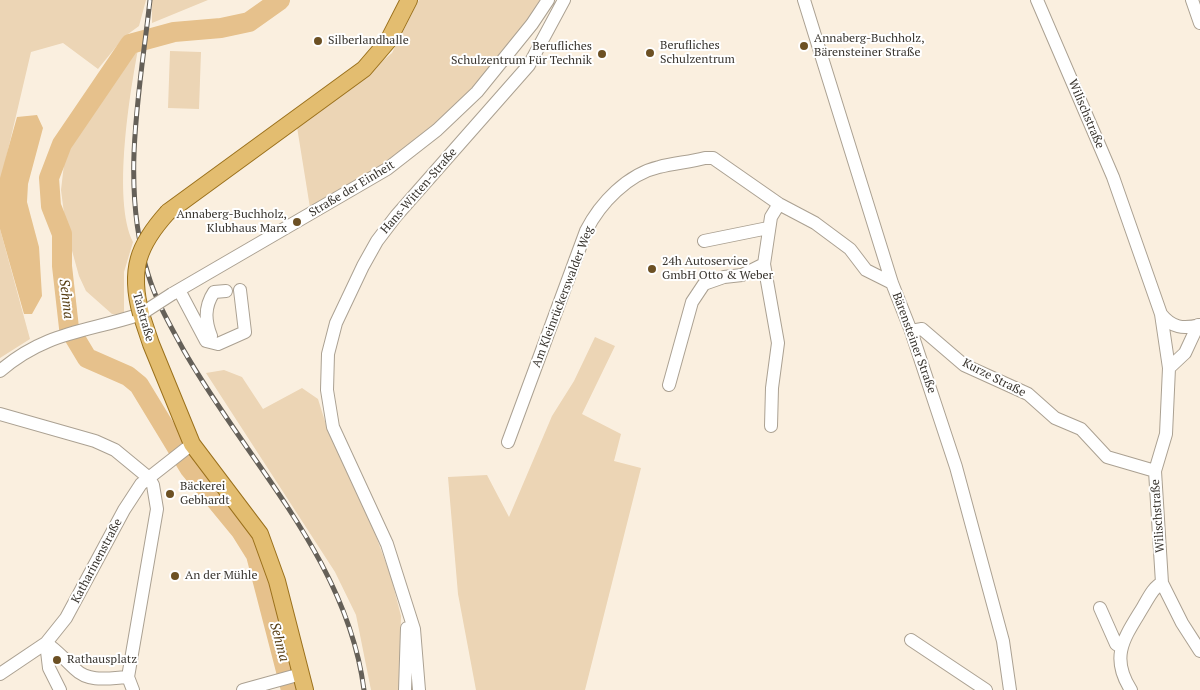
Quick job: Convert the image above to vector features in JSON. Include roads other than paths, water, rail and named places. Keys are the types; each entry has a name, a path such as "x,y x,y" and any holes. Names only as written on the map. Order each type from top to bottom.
{"main road":[{"name":"Talstraße","path":"300,680 277,581 260,534 189,446 141,314 134,281 136,264 144,244 168,212 364,69 388,41 409,0"}],"street":[{"name":"Straße der Einheit","path":"0,371 16,358 49,339 141,314 388,170 430,136 477,92 532,24 548,0"},
{"name":"Hans-Witten-Straße","path":"419,690 414,629 407,613 387,544 333,427 327,390 328,354 336,324 348,296 377,241 396,216 529,65 564,0"},
{"name":"Bärensteiner Straße","path":"804,0 892,284 911,331 956,467 1004,641 1010,690"},
{"name":"Wilischstraße","path":"1037,0 1113,177 1161,314 1169,368 1166,434 1155,471 1162,583 1182,622 1200,651"},
{"path":"1192,0 1200,23"},
{"name":"Am Kleinrückerswalder Weg","path":"508,442 586,231 594,216 610,198 634,178 658,167 713,158 779,204 815,223 850,249 866,270 892,284"},
{"path":"771,426 772,388 778,343 764,264 768,228 771,217 779,204"},
{"path":"704,241 768,228"},
{"path":"669,385 692,302 704,284 724,277 742,275 764,264"},
{"path":"176,292 206,341 218,344 245,332 240,290"},
{"path":"214,343 206,321 208,301 214,292 226,291"},
{"path":"1161,314 1168,322 1177,327 1199,325"},
{"path":"1169,368 1185,353 1199,325"},
{"name":"Kurze Straße","path":"911,331 922,329 964,365 1028,394 1055,418 1081,429 1107,456 1155,471"},
{"path":"0,414 102,444 115,450 150,478 157,509 128,677 133,690"},
{"name":"Katharinenstraße","path":"0,674 46,643 66,618 141,484 189,446"},
{"path":"1131,690 1119,661 1121,648 1154,591 1162,583"},
{"path":"1100,608 1116,644 1121,648"},
{"path":"405,690 407,613"},
{"path":"911,640 986,690"},
{"path":"46,643 59,652 76,670 88,677 102,680 128,677"},
{"path":"46,643 48,668 60,690"},
{"path":"243,690 278,680 300,680"}],"waterway":[{"name":"Sehma","path":"280,0 249,22 221,28 174,32 130,44 62,144 49,178 51,206 62,234 62,266 69,328 87,358 128,376 139,385 190,469 241,531 256,555 291,690"}],"railway":[{"path":"150,0 138,103 134,172 135,206 140,240 151,284 168,322 208,390 291,512 316,554 337,597 354,642 364,690"}],"place":[{"name":"Silberlandhalle","path":"318,41"},
{"name":"Annaberg-Buchholz, Bärensteiner Straße","path":"804,46"},
{"name":"Berufliches Schulzentrum","path":"650,53"},
{"name":"Berufliches Schulzentrum Für Technik","path":"602,54"},
{"name":"Annaberg-Buchholz, Klubhaus Marx","path":"297,222"},
{"name":"24h Autoservice GmbH Otto & Weber","path":"652,269"},
{"name":"Bäckerei Gebhardt","path":"170,494"},
{"name":"An der Mühle","path":"175,576"},
{"name":"Rathausplatz","path":"57,660"}]}
